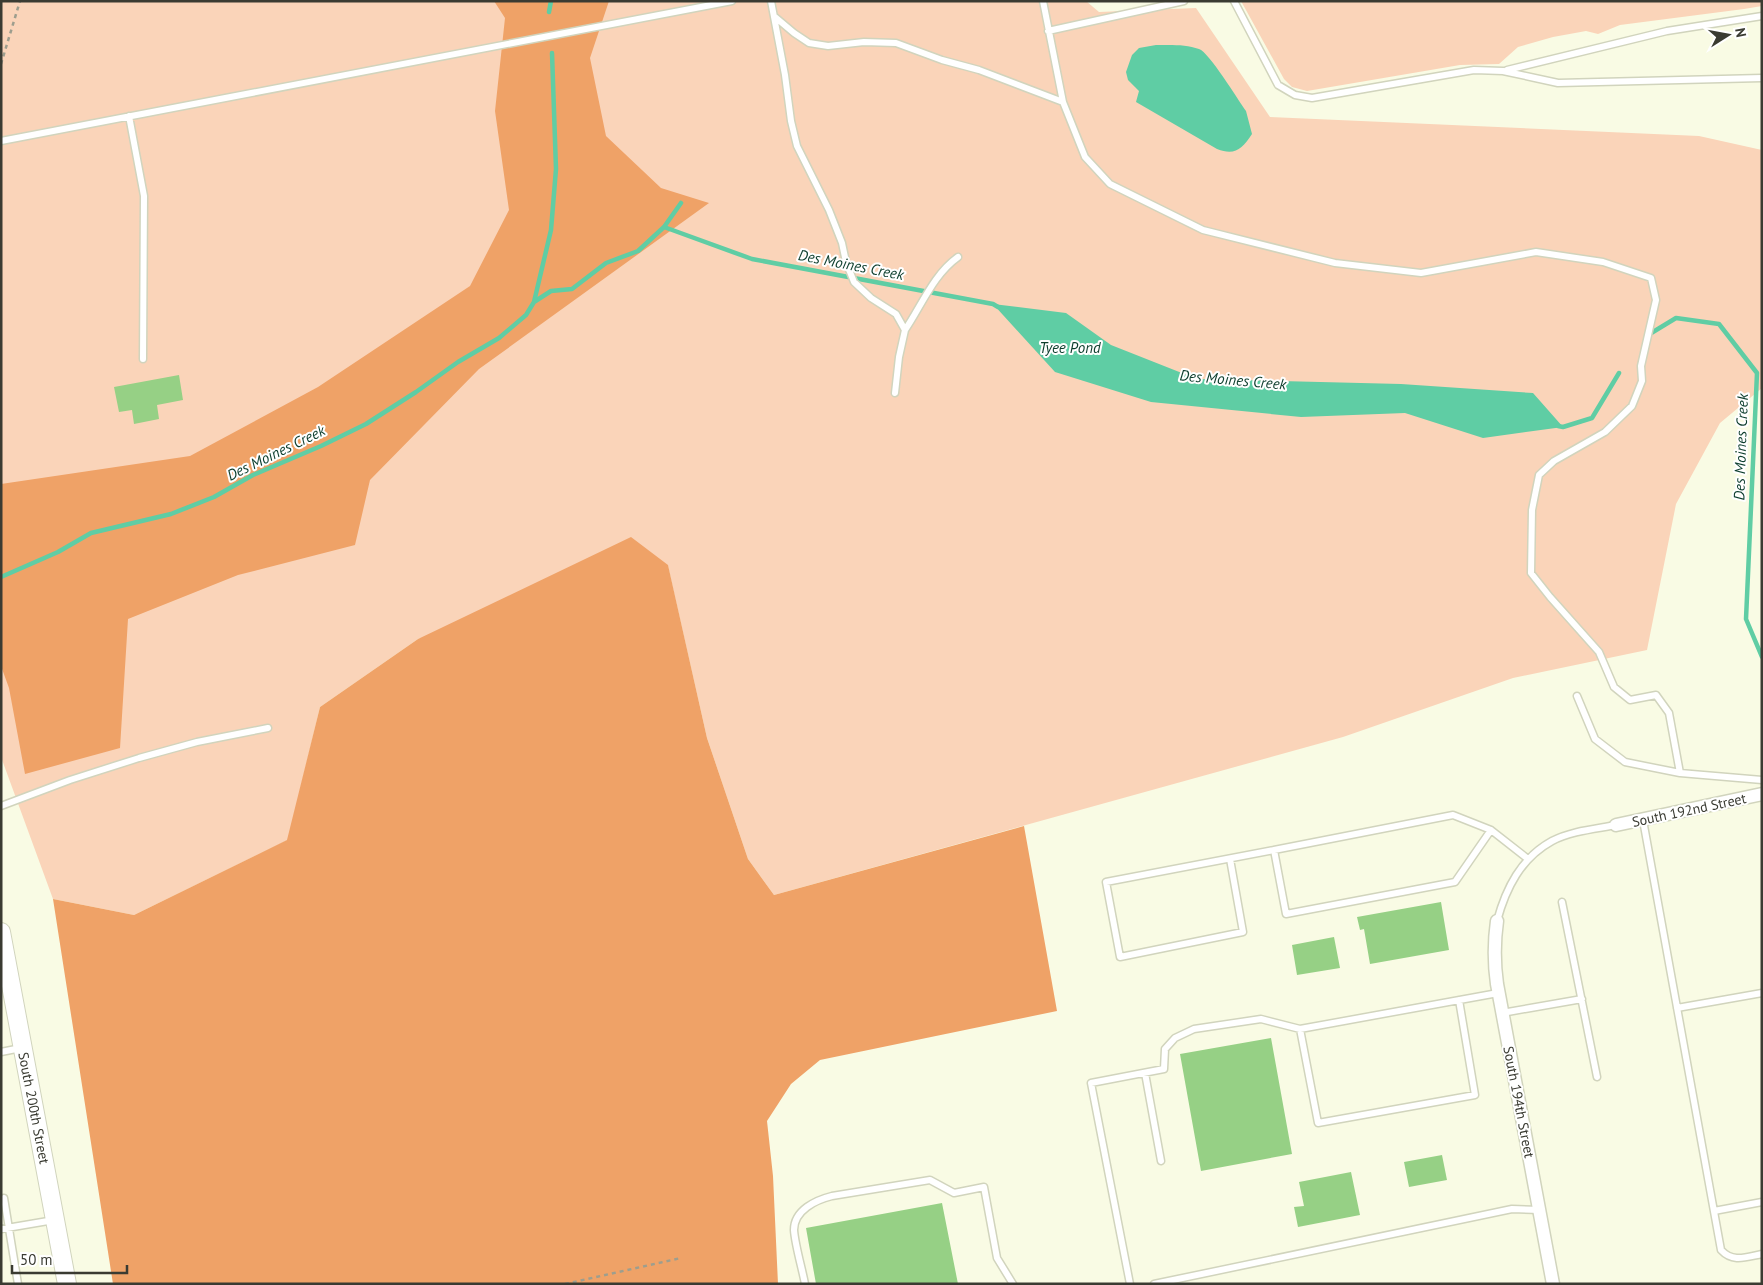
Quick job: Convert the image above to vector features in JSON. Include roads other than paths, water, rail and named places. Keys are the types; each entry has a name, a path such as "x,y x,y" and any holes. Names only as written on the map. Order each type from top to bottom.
{"main road":[{"name":"South 200th Street","path":"1,932 67,1284"}],"street":[{"name":"South 192nd Street","path":"1616,825 1762,794"},
{"name":"South 194th Street","path":"1497,920 1494,936 1498,993 1540,1210 1552,1284"}],"lane":[{"path":"1,141 732,1"},
{"path":"771,1 797,146 829,210 854,282 870,298 896,314 905,330"},
{"path":"1043,1 1063,102 1085,157 1110,184 1203,230 1335,263 1411,272 1421,273 1536,252 1602,262 1651,278 1656,300 1641,366 1642,381 1632,406 1605,432 1554,461 1540,475 1532,510 1531,573 1599,652 1614,687 1630,700 1656,694 1669,713 1680,773"},
{"path":"1048,31 1184,1"},
{"path":"1234,1 1278,85 1295,95 1312,98 1474,70 1503,71 1558,83 1762,78"},
{"path":"1503,71 1667,31 1762,16"},
{"path":"775,17 794,34 809,43 828,46 864,42 896,43 942,60 987,72 1063,102"},
{"path":"129,116 144,196 143,359"},
{"path":"895,394 899,357 905,330 920,309 933,282 947,265 958,257"},
{"path":"1577,696 1595,739 1625,762 1680,773 1762,780"},
{"path":"1,806 70,780 139,758 197,742 268,728"},
{"path":"1230,859 1243,932 1120,957 1106,882 1453,815 1492,830 1528,859"},
{"path":"1643,820 1721,1250 1727,1256 1737,1258 1762,1254"},
{"path":"1497,920 1510,884 1528,859 1553,840 1616,825"},
{"path":"1274,850 1286,914 1456,882 1492,830"},
{"path":"1562,902 1597,1077"},
{"path":"1677,1008 1762,992"},
{"path":"1130,1284 1091,1083 1164,1069 1165,1049 1175,1038 1194,1030 1261,1018 1300,1029 1498,993"},
{"path":"1502,1013 1582,999"},
{"path":"1300,1029 1318,1123 1459,1098 1475,1095 1458,1000"},
{"path":"1,1052 23,1048"},
{"path":"1145,1073 1161,1161"},
{"path":"805,1284 794,1228 799,1216 808,1206 819,1199 832,1196 930,1180 954,1193 984,1187 997,1258 1013,1284"},
{"path":"4,1198 18,1284"},
{"path":"1714,1211 1762,1202"},
{"path":"1154,1284 1512,1209 1540,1210"},
{"path":"1,1229 55,1220"}],"water":[{"path":"1156,45 1194,47 1204,52 1209,58 1246,111 1252,134 1238,150 1229,152 1217,149 1136,102 1139,91 1128,80 1126,72 1132,55 1139,48"},
{"name":"Tyee Pond","path":"993,304 1066,313 1111,345 1197,379 1401,384 1533,393 1563,427 1483,438 1405,413 1301,417 1151,402 1055,372"}],"waterway":[{"name":"Des Moines Creek","path":"549,12 551,1"},
{"name":"Des Moines Creek","path":"534,302 551,230 556,169 552,53"},
{"name":"Des Moines Creek","path":"1,577 58,552 91,533 171,514 214,497 253,475 321,446 366,424 458,362 499,338 526,315 534,302 551,291 572,289 606,263 638,251 664,227 681,203"},
{"name":"Des Moines Creek","path":"664,227 752,259 993,304 998,307"},
{"name":"Des Moines Creek","path":"1648,335 1676,318 1719,324 1757,373 1746,619 1762,657"},
{"name":"Des Moines Creek","path":"1558,426 1563,427 1592,418 1619,373"}]}
